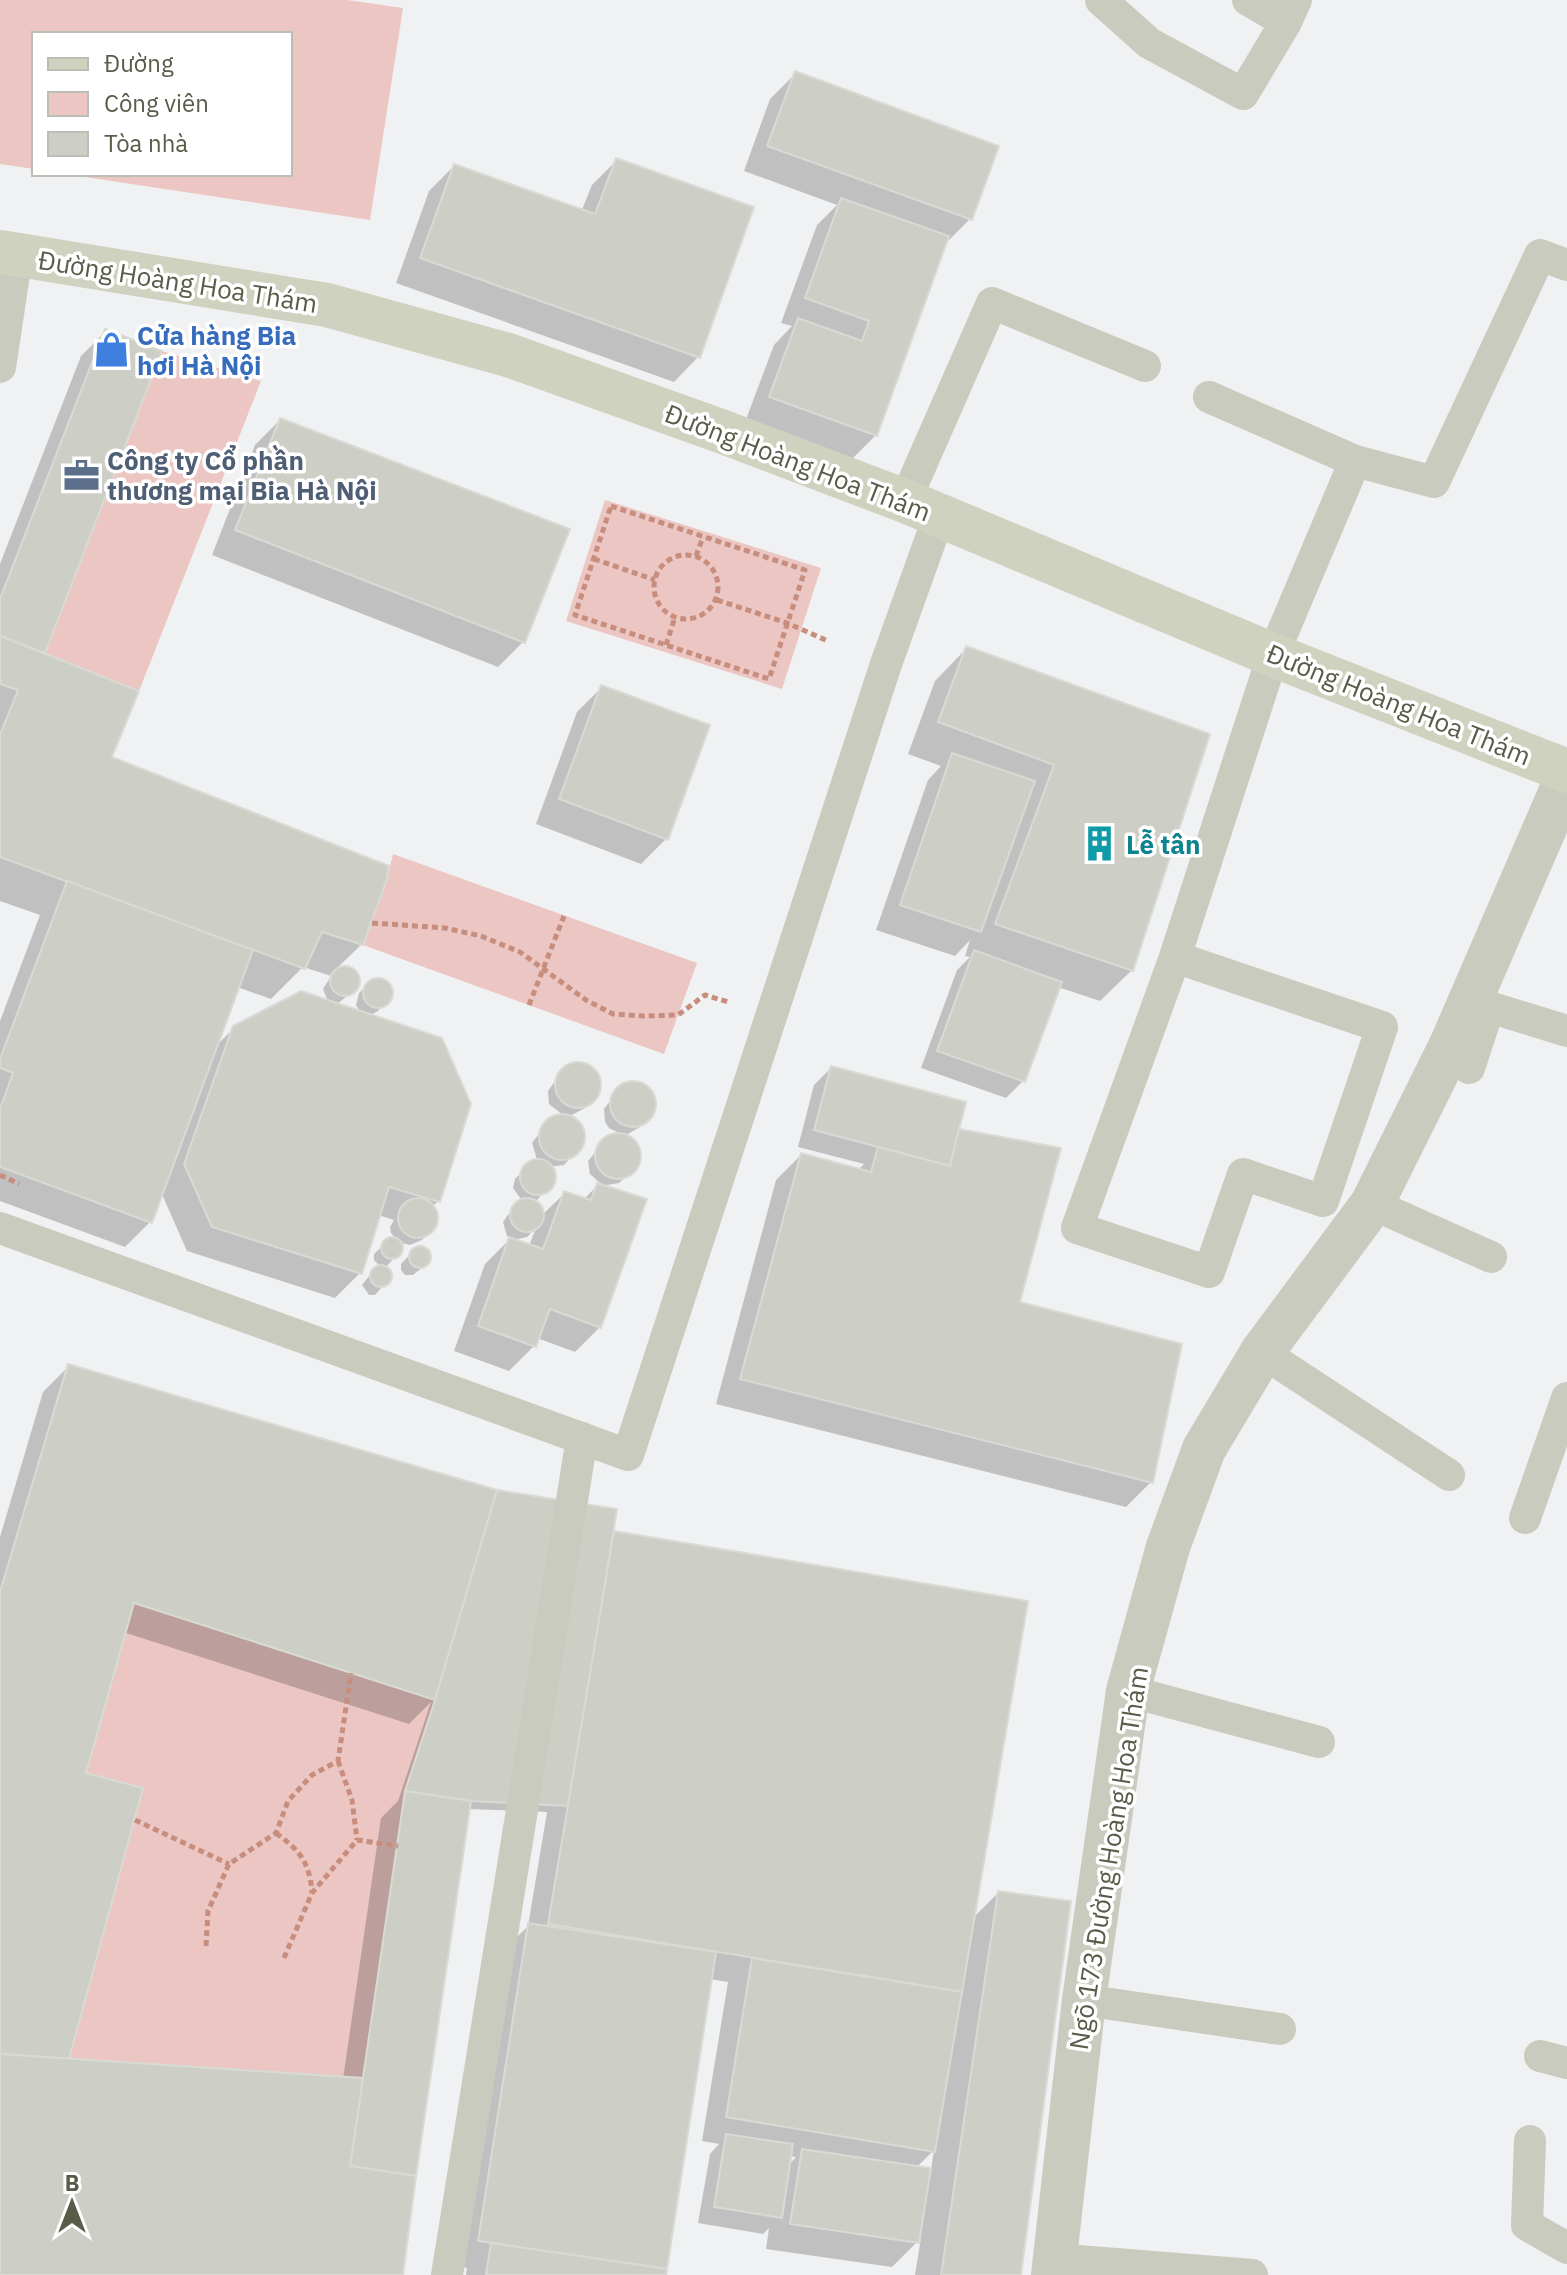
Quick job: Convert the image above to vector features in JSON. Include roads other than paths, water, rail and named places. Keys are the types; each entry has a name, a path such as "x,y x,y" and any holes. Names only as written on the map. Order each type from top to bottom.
{"main road":[{"name":"Đường Hoàng Hoa Thám","path":"8,253 327,305 493,351 726,433 922,508 1273,655 1567,771"}],"street":[{"name":"Ngõ 173 Đường Hoàng Hoa Thám","path":"1054,2267 1084,2000 1128,1691 1168,1547 1204,1449 1262,1352 1372,1204 1451,1045 1567,777"}],"lane":[{"path":"1101,0 1149,43 1243,94 1291,11 1248,0"},
{"path":"0,367 8,253"},
{"path":"1209,397 1355,461 1434,482 1540,255 1567,265"},
{"path":"0,1228 628,1455 886,664 922,508 992,303 1145,366"},
{"path":"1175,957 1382,1027 1323,1201 1243,1174 1209,1272 1077,1228 1175,957 1273,655 1355,461"},
{"path":"1469,1068 1489,1007 1567,1031"},
{"path":"1372,1204 1491,1257"},
{"path":"1262,1352 1449,1475"},
{"path":"1525,1518 1567,1398"},
{"path":"447,2275 582,1438"},
{"path":"1128,1691 1319,1742"},
{"path":"1084,2000 1280,2029"},
{"path":"1530,2141 1527,2225 1567,2248"},
{"path":"1054,2267 1252,2275"}],"place":[{"name":"Cửa hàng Bia hơi Hà Nội","path":"111,350"},
{"name":"Công ty Cổ phần thương mại Bia Hà Nội","path":"81,475"},
{"name":"Lễ tân","path":"1100,844"}]}
